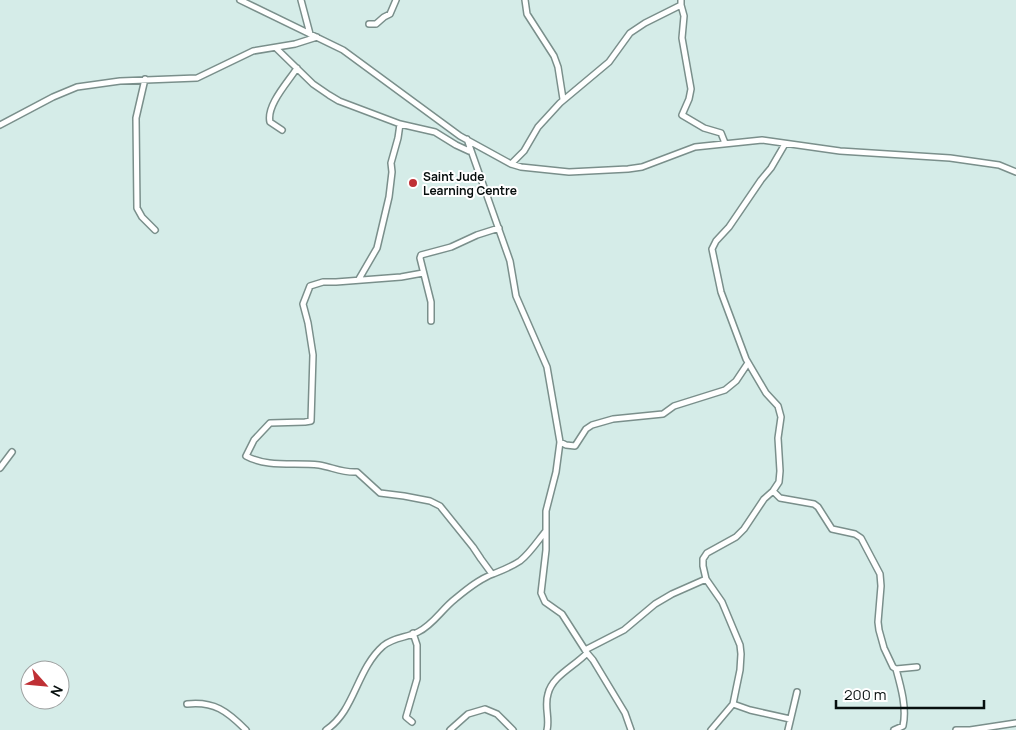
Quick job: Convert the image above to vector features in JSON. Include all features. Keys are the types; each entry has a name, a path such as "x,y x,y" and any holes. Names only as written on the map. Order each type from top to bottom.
{"street":[{"path":"240,0 343,50 466,139 511,164 530,169 569,172 615,171 642,167 695,147 762,140 840,151 942,157 999,165 1016,172"},
{"path":"301,0 310,34"},
{"path":"369,24 376,24 390,14 396,0"},
{"path":"525,0 527,14 554,56 558,67 563,100"},
{"path":"511,164 524,151 538,127 563,100 609,62 630,33 681,3 684,16 682,38 691,89 682,115 704,128 722,133 725,143"},
{"path":"0,125 53,97 78,87 95,83 145,79 197,78 253,51 276,48 317,37"},
{"path":"276,48 313,84 339,101 400,124 436,132 456,145 470,151"},
{"path":"282,130 270,122 270,112 282,88 297,68"},
{"path":"145,79 136,118 137,208 138,213 155,230"},
{"path":"359,279 377,248 389,197 392,172 391,163 400,124"},
{"path":"466,139 510,261 516,296 547,367 560,442 556,472 546,511 546,562 541,585 542,599 562,614 610,687 632,730"},
{"path":"711,730 733,704 742,654 740,644 722,602 706,579 703,566 705,555 724,542 736,537 744,529 764,499 773,491 780,478 778,438 780,412 778,406 766,393 748,363 722,292 712,249 771,168 785,144"},
{"path":"431,321 431,302 420,258 424,253 451,247 477,235 499,228"},
{"path":"423,273 401,277 323,282 310,286 303,304 313,355 311,421 270,423 254,440 246,456 261,461 295,465 320,465 343,472 356,472 380,493 404,496 438,505 473,547 492,574"},
{"path":"560,442 575,446 586,430 592,425 613,419 663,414 674,406 725,390 736,382 748,363"},
{"path":"0,468 12,452"},
{"path":"773,491 780,498 818,506 832,529 856,534 863,540 868,555 880,574 879,630 884,648 896,669 902,693 903,729 894,730"},
{"path":"326,730 344,713 361,675 382,647 398,638 418,632 456,598 492,574 507,570 522,560 545,531"},
{"path":"547,730 549,723 547,695 562,674 578,662 586,652 624,630 655,604 706,579"},
{"path":"412,722 406,717 417,679 417,645 413,633"},
{"path":"896,669 917,667"},
{"path":"788,730 798,692"},
{"path":"187,704 200,702 212,704 235,719 246,730"},
{"path":"733,704 790,719"},
{"path":"450,730 468,714 485,709 497,714 513,730"},
{"path":"956,730 970,730 1016,723"}],"place":[{"name":"Saint Jude Learning Centre","path":"413,183"}]}
